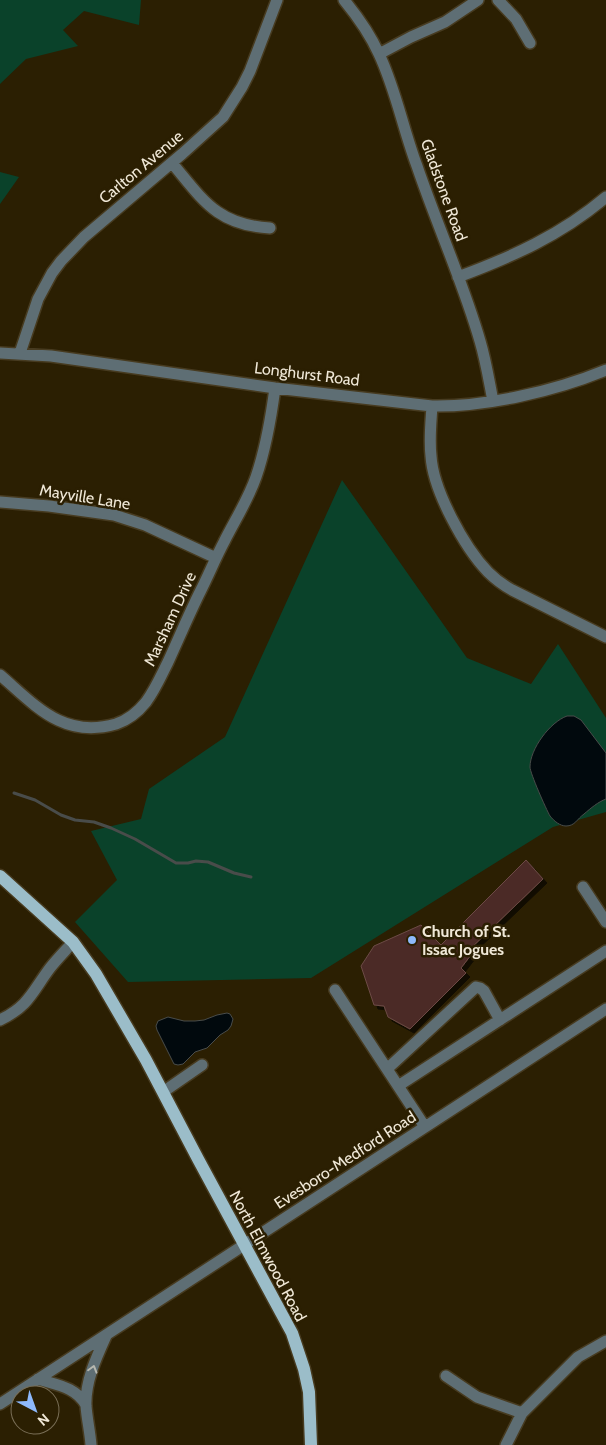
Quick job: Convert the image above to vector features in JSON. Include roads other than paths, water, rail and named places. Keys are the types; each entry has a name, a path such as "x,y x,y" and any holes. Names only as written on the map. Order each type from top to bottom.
{"main road":[{"name":"North Elmwood Road","path":"0,876 74,942 100,980 134,1037 292,1333 304,1369 309,1392 311,1445"}],"street":[{"name":"Carlton Avenue","path":"20,353 38,299 61,261 91,231 223,117 250,71 277,0"},
{"name":"Gladstone Road","path":"344,0 361,22 380,54 416,165 481,343 493,401"},
{"path":"380,54 411,37 445,22 478,0"},
{"path":"498,0 516,19 530,43"},
{"path":"172,163 203,200 221,215 242,223 270,228"},
{"path":"458,277 502,261 527,249 579,219 606,197"},
{"name":"Longhurst Road","path":"0,353 68,358 275,388 432,406 452,406 493,401 570,383 606,370"},
{"name":"Marsham Drive","path":"0,675 42,712 66,724 79,727 116,724 128,719 138,711 161,676 256,477 271,424 275,388"},
{"path":"432,406 431,456 436,482 447,508 478,561 500,583 606,637"},
{"name":"Mayville Lane","path":"0,502 49,506 114,515 145,524 216,558"},
{"path":"583,887 606,922"},
{"path":"0,1020 23,1006 54,963 74,942"},
{"path":"398,1086 606,951"},
{"path":"387,1069 476,987 484,991 500,1020"},
{"path":"335,990 425,1127"},
{"name":"Evesboro-Medford Road","path":"0,1404 606,1009"},
{"path":"163,1092 202,1065"},
{"path":"91,1445 86,1405 91,1374 106,1336"},
{"path":"506,1445 522,1413 578,1357 606,1341"},
{"path":"446,1376 477,1397 522,1413"},
{"path":"38,1379 68,1388 82,1398 86,1405"}],"waterway":[{"path":"14,793 35,800 61,815 75,820 94,822 111,828 135,839 176,863 208,862 234,873 251,877"}],"place":[{"name":"Church of St. Issac Jogues","path":"412,940"}]}
